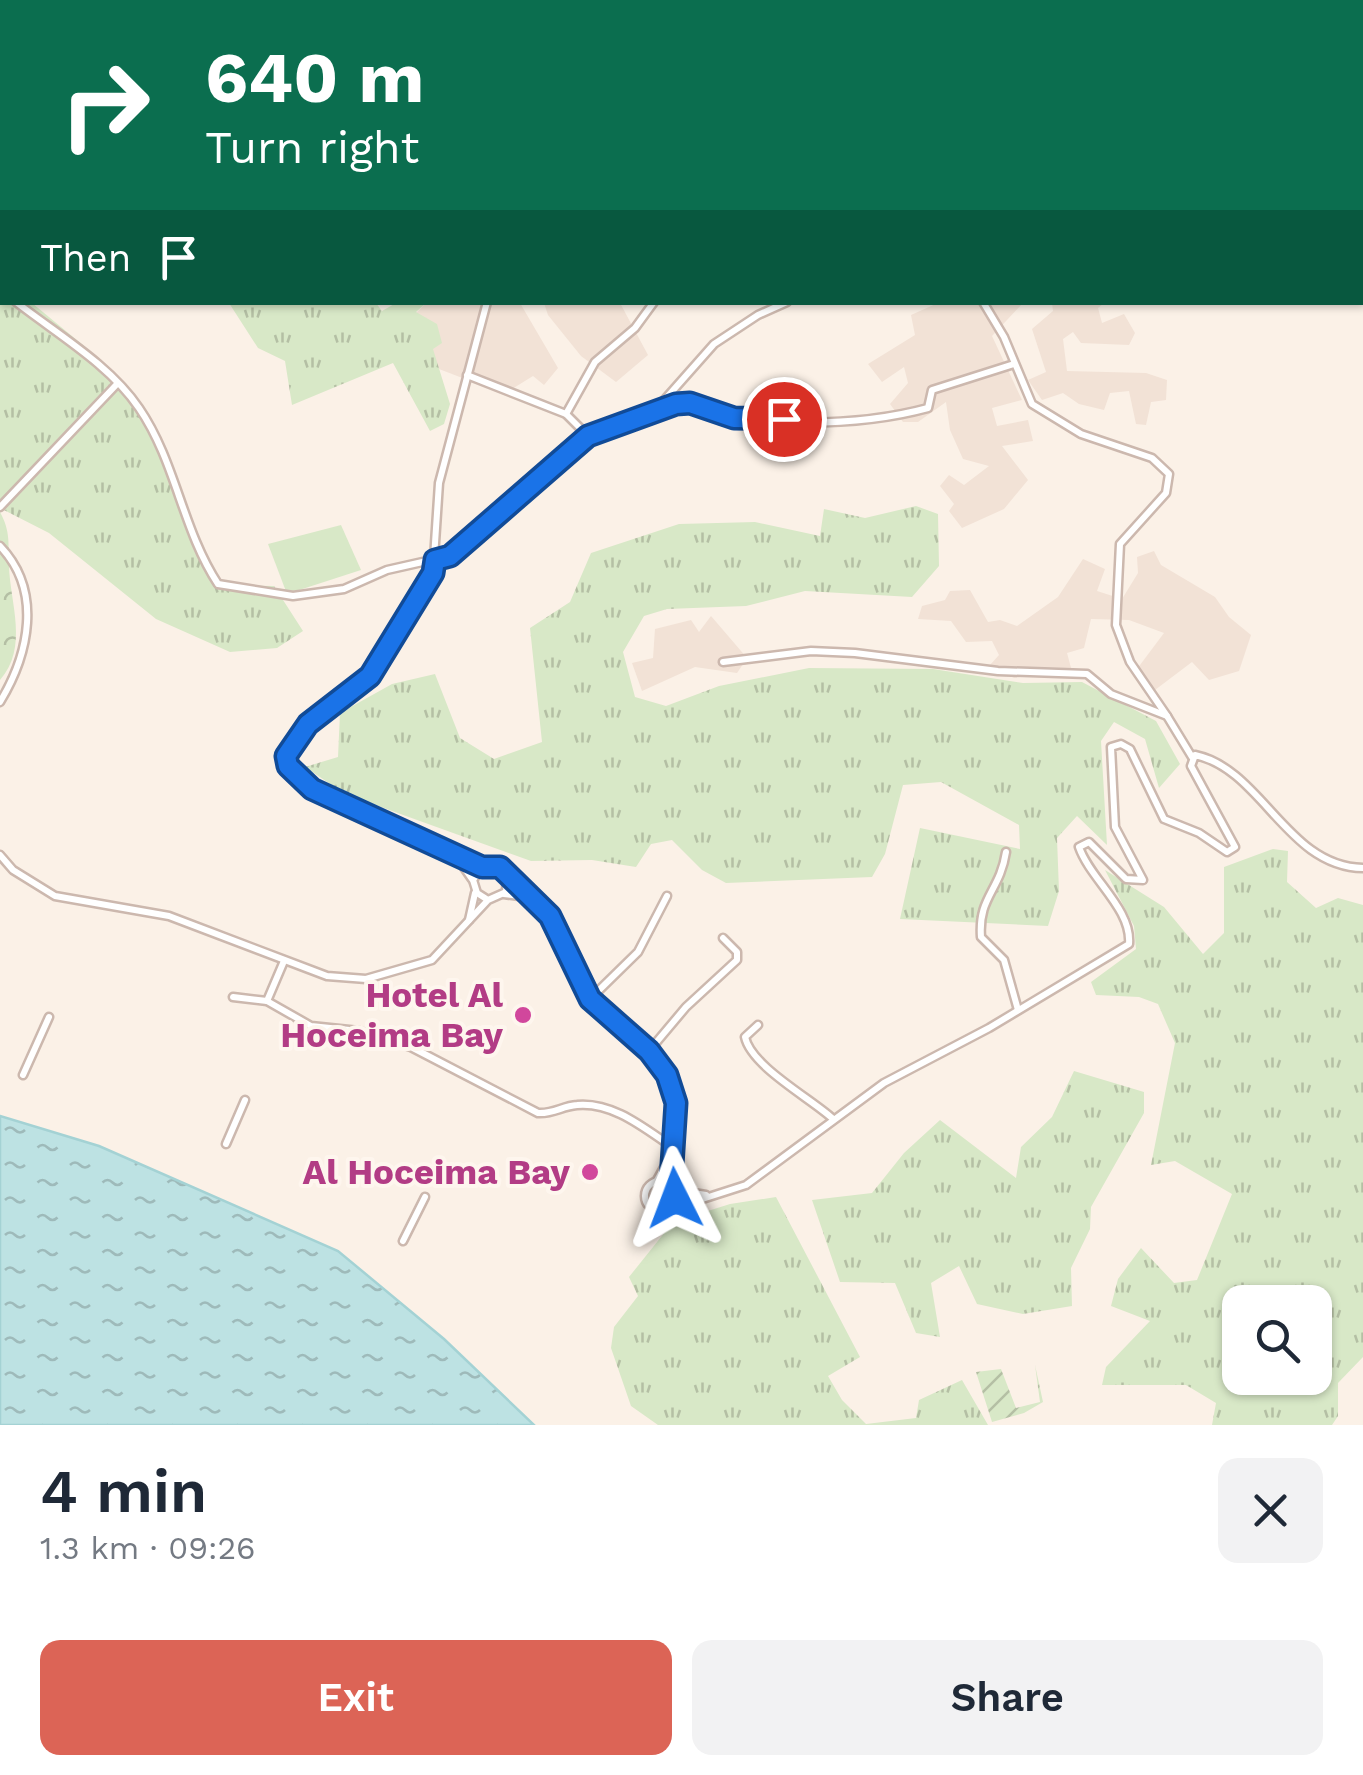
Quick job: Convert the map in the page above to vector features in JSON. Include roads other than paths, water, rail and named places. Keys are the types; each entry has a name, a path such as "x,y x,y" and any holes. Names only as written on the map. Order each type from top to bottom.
{"street":[{"path":"20,305 117,384 144,417 172,474 190,534 218,584 293,596 344,589 387,570 450,556 588,436 652,414 690,403 734,418 887,418 928,408 932,390 1014,364"},
{"path":"486,305 439,483 433,573 370,676 308,724 289,747 287,762 303,782 342,806 453,851 482,867 497,866 534,898 556,925 590,999 649,1051 667,1075 676,1103 673,1203"},
{"path":"566,414 595,362 635,328 652,305"},
{"path":"652,414 714,344 780,305"},
{"path":"672,1154 646,1192 649,1206 664,1210 673,1203 717,1195 758,1178 832,1118 884,1083 1129,944 1130,934 1079,847 1084,842 1092,843 1126,880 1143,880 1115,828 1116,779 1108,753 1110,746 1121,744 1130,750 1164,818 1234,851 1234,842 1191,766 1192,758 1130,662 1116,625 1120,544 1166,494 1169,474 1152,458 1081,434 1032,404 984,305"},
{"path":"466,375 566,414 588,436"},
{"path":"0,507 117,384"},
{"path":"0,546 12,559 29,617 26,649 0,702"},
{"path":"723,662 840,652 998,670 1087,674 1111,694 1167,716"},
{"path":"1192,758 1201,755 1238,781 1314,852 1337,864 1363,868"},
{"path":"453,851 473,880 475,891 468,921"},
{"path":"1006,852 1000,877 981,907 980,925 984,944 998,951 1004,960 1018,1010"},
{"path":"0,855 12,870 55,896 169,916 327,976 366,979 404,971 432,960 488,900 504,894 534,898"},
{"path":"473,880 482,867"},
{"path":"504,894 508,877"},
{"path":"475,891 488,900"},
{"path":"590,999 638,952 667,896"},
{"path":"649,1051 686,1007 738,960 722,938"},
{"path":"266,1001 284,960"},
{"path":"233,997 266,1001 311,1026 359,1031 411,1048 538,1113 556,1114 572,1105 604,1106 666,1142"},
{"path":"23,1075 49,1017"},
{"path":"758,1025 745,1038 747,1046 772,1072 832,1118"},
{"path":"226,1144 244,1100"},
{"path":"656,1182 689,1196 717,1195"},
{"path":"403,1241 425,1198"}],"water":[{"path":"0,1116 99,1146 338,1251 444,1339 534,1425 0,1425"}],"place":[{"name":"Hotel Al Hoceima Bay","path":"523,1015"},
{"name":"Al Hoceima Bay","path":"590,1172"}]}
